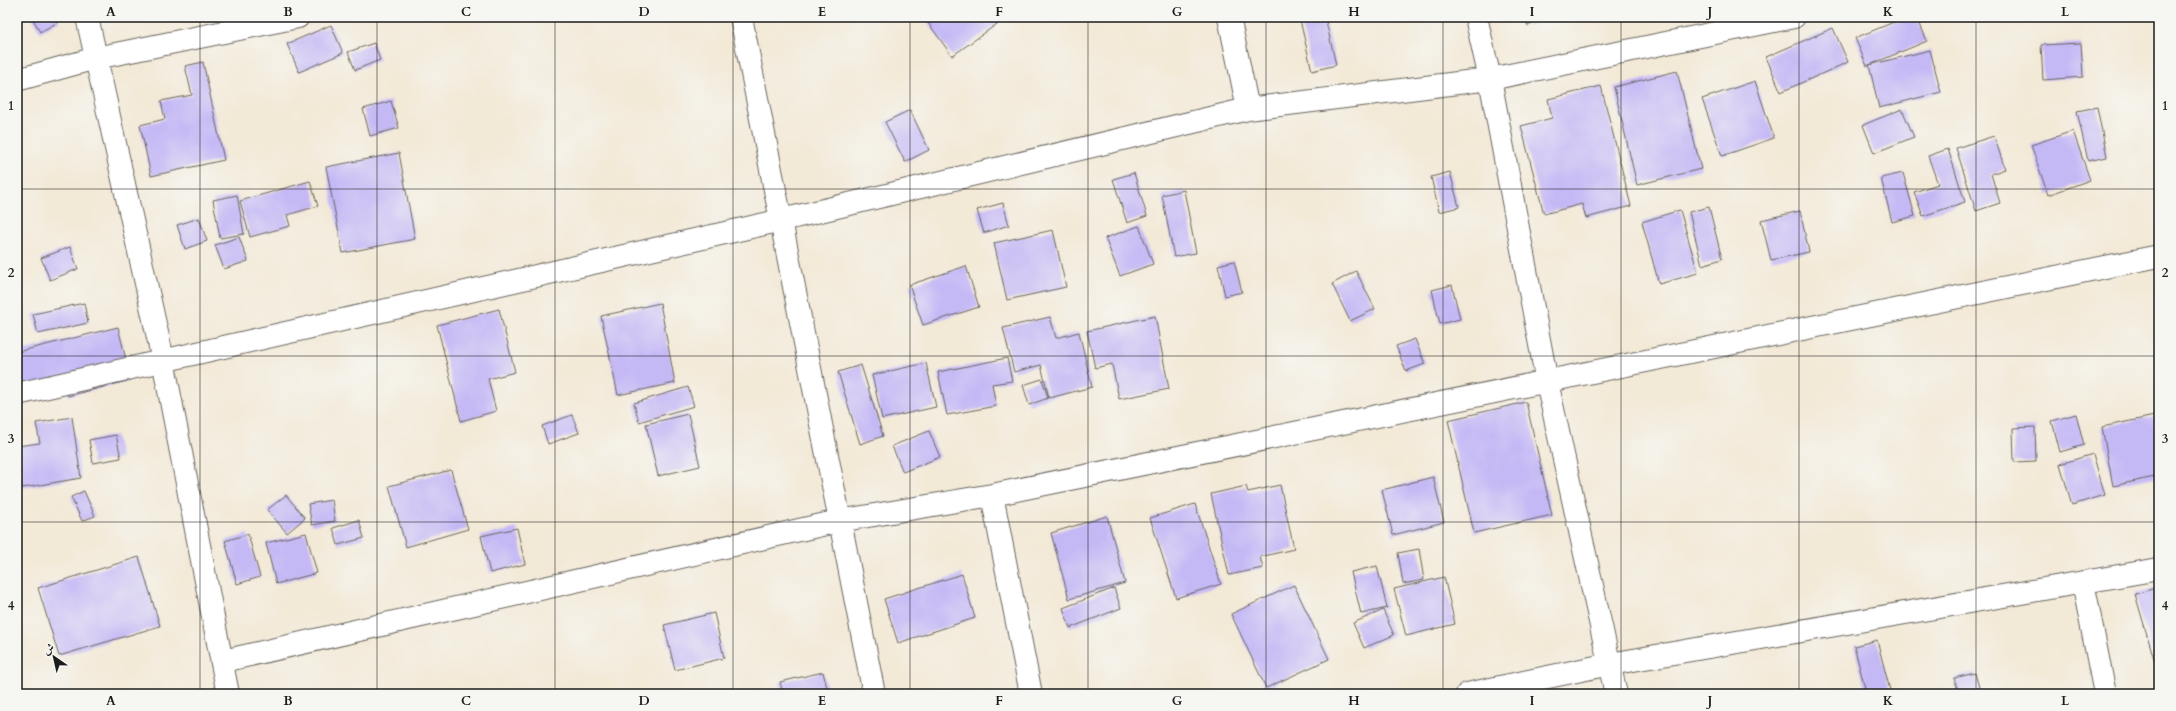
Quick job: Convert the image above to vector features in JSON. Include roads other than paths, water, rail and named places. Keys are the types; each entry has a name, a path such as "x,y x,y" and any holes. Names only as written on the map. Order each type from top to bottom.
{"street":[{"path":"87,17 163,360 223,661 228,694"},
{"path":"17,80 96,58 298,17"},
{"path":"741,17 874,694"},
{"path":"1229,17 1248,109"},
{"path":"1476,17 1490,79 1547,382 1616,694"},
{"path":"17,394 782,220 1248,109 1490,79 1794,17"},
{"path":"223,661 839,521 992,494 1547,382 1868,314 2159,256"},
{"path":"992,494 1031,694"},
{"path":"1467,694 1610,664 2159,569"},
{"path":"2083,582 2105,694"}]}
